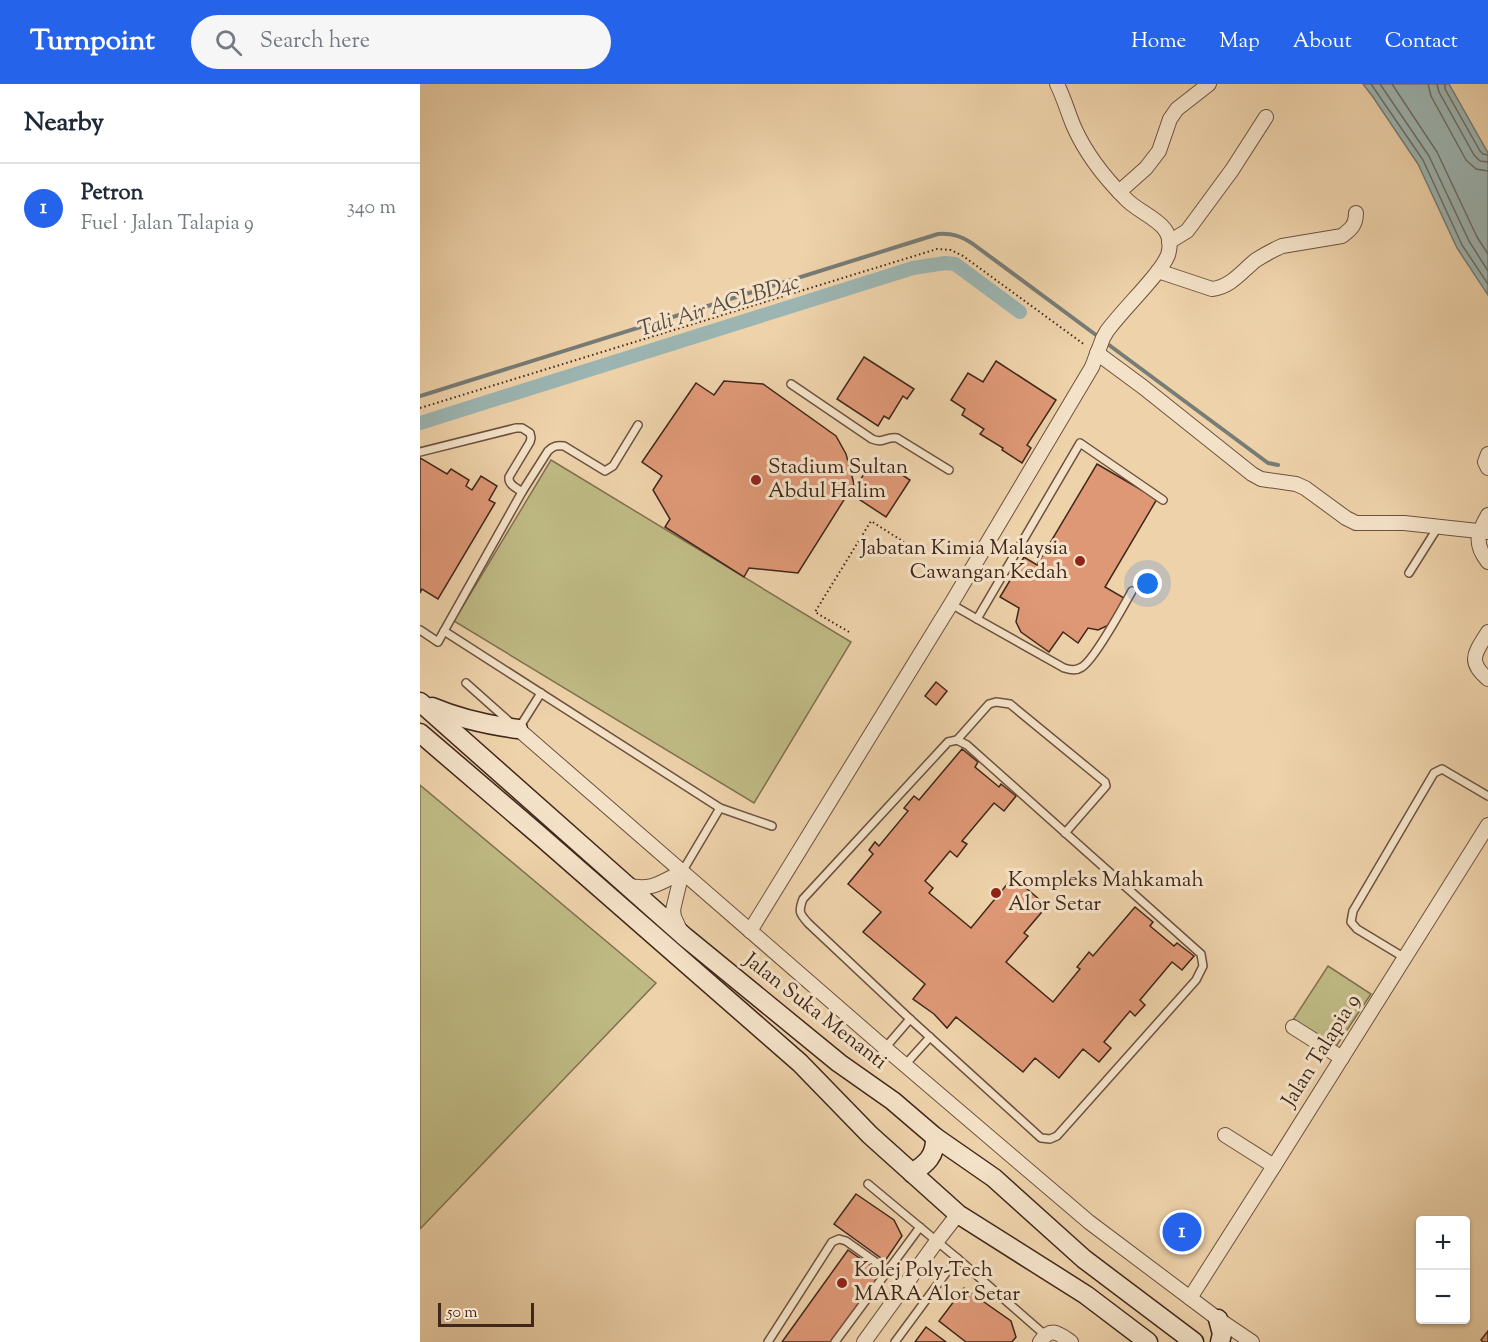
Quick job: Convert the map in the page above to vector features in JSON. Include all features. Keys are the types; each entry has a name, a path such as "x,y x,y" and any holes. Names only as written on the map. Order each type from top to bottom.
{"main road":[{"path":"420,701 467,720 519,729"},
{"name":"Jalan Suka Menanti","path":"420,701 684,937 839,1063 893,1101 935,1137 994,1178 1084,1259 1194,1342"},
{"name":"Jalan Suka Menanti","path":"420,733 800,1063 870,1135 958,1214 1086,1295 1148,1342"},
{"path":"912,1173 925,1164 932,1155 936,1143 935,1137"},
{"path":"1218,1318 1222,1334 1220,1342"}],"street":[{"path":"750,931 951,604 1092,368 1107,331 1158,271 1168,255 1168,235 1163,226 1136,208 1119,192 1092,159 1075,128 1058,84"},
{"path":"1119,192 1146,168 1159,151 1170,119 1177,109 1209,84"},
{"path":"1169,242 1187,231 1193,224 1266,117"},
{"path":"1158,271 1212,289 1220,288 1229,284 1255,261 1282,246 1341,236 1356,221 1356,213"},
{"path":"1097,353 1252,474 1261,479 1296,484 1305,488 1356,523 1404,523 1484,531"},
{"path":"1488,454 1485,462 1488,468"},
{"path":"1488,515 1478,546 1488,562"},
{"path":"1488,632 1475,653 1474,660 1476,667 1488,679"},
{"path":"519,729 885,1048 1089,1222 1252,1342"},
{"name":"Jalan Talapia 9","path":"1190,1298 1488,825"},
{"path":"625,885 647,888 682,872"},
{"path":"682,872 673,910 684,937"},
{"path":"1293,1027 1342,1058"},
{"path":"1225,1136 1274,1166"},
{"path":"864,1342 958,1214"},
{"path":"1043,1338 1051,1332 1071,1342"}],"lane":[{"path":"791,384 872,439 880,441 892,437 897,438 949,470"},
{"path":"420,630 438,642 522,492 552,447 564,446 605,471 613,466 638,425"},
{"path":"420,452 522,428 530,433 530,442 508,481 522,492"},
{"path":"977,619 1080,443 1163,500"},
{"path":"1409,573 1439,526"},
{"path":"951,604 1064,668 1072,670 1080,669 1092,657 1132,591"},
{"path":"444,631 720,808 772,826"},
{"path":"466,683 519,729 541,693"},
{"path":"957,740 967,745 1065,833 1201,954 1203,966 1197,980 1057,1136 1050,1139 1041,1138 910,1019 808,923 801,915 799,908 803,899 948,742 957,740 989,704 996,702 1010,704 1105,782 1106,786 1065,833"},
{"path":"1405,958 1357,928 1351,922 1353,911 1434,773 1442,769 1488,796"},
{"path":"682,872 720,808"},
{"path":"885,1048 910,1019"},
{"path":"905,1065 930,1037"},
{"path":"868,1184 957,1258 1043,1338"},
{"path":"835,1342 921,1227"},
{"path":"768,1342 832,1242 839,1239 846,1241 887,1270"},
{"path":"895,1342 957,1258"}],"path":[{"path":"420,408 937,249 951,250 963,256 1097,353"},
{"path":"849,632 816,612 871,521 904,542"}],"shaded area":[{"path":"551,460 851,642 754,803 454,621"},
{"path":"420,785 656,983 420,1229"},
{"path":"1328,966 1371,994 1335,1048 1293,1020"}],"water":[{"path":"1363,84 1449,84 1488,153 1488,295 1457,248 1418,164"}],"building":[{"path":"864,357 914,389 907,399 903,396 889,419 884,416 878,426 837,399"},
{"path":"996,361 1056,400 1027,445 1031,448 1022,463 980,434 984,429 962,415 965,409 951,400 968,373 983,382"},
{"name":"Stadium Sultan Abdul Halim","path":"724,381 763,384 836,436 846,454 854,484 798,573 749,568 744,577 665,527 670,519 653,490 662,476 642,462 696,383 714,395"},
{"path":"875,457 910,480 886,517 851,494"},
{"path":"420,458 447,474 451,469 469,480 466,486 472,490 481,476 497,486 489,500 495,503 438,599 422,589 420,593"},
{"name":"Jabatan Kimia Malaysia Cawangan Kedah","path":"1097,464 1157,499 1105,587 1124,598 1109,625 1098,630 1088,628 1078,643 1063,632 1049,652 1021,632 1016,622 1019,608 1000,597 1024,557 1037,565"},
{"path":"936,682 947,691 936,705 925,696"},
{"path":"962,749 978,762 975,767 999,787 1001,784 1016,796 1004,811 994,803 962,841 967,844 957,857 950,851 925,881 933,888 929,893 971,928 1013,877 1047,906 1024,933 1028,936 1006,962 1053,1002 1080,969 1077,967 1089,952 1093,956 1135,907 1153,922 1150,926 1174,946 1177,943 1194,956 1182,970 1172,962 1140,1000 1145,1005 1135,1016 1130,1011 1104,1042 1111,1048 1099,1062 1083,1049 1059,1078 1035,1058 1023,1072 956,1017 947,1028 934,1014 913,999 925,984 863,932 881,912 848,884 873,854 869,850 875,842 879,846 908,811 904,808 914,796 919,800"},
{"path":"856,1194 894,1220 902,1236 885,1261 834,1224"},
{"path":"848,1250 881,1273 831,1342 782,1342"},
{"path":"964,1288 1011,1321 1016,1337 1012,1342 966,1342 939,1321"},
{"path":"926,1327 946,1342 915,1342"},
{"path":"1488,1331 1488,1342 1483,1342 1481,1340"}],"waterway":[{"path":"420,396 938,234 956,236 973,244 1096,335"},
{"name":"Tali Air ACLBD4c","path":"420,423 913,268 945,263 955,264 1020,312"},
{"path":"1109,345 1268,463 1278,465"}],"place":[{"name":"Stadium Sultan Abdul Halim","path":"756,480"},
{"name":"Jabatan Kimia Malaysia Cawangan Kedah","path":"1080,561"},
{"name":"Kompleks Mahkamah Alor Setar","path":"996,893"},
{"name":"Petron","path":"1182,1232"},
{"name":"Kolej Poly-Tech MARA Alor Setar","path":"842,1283"}]}
